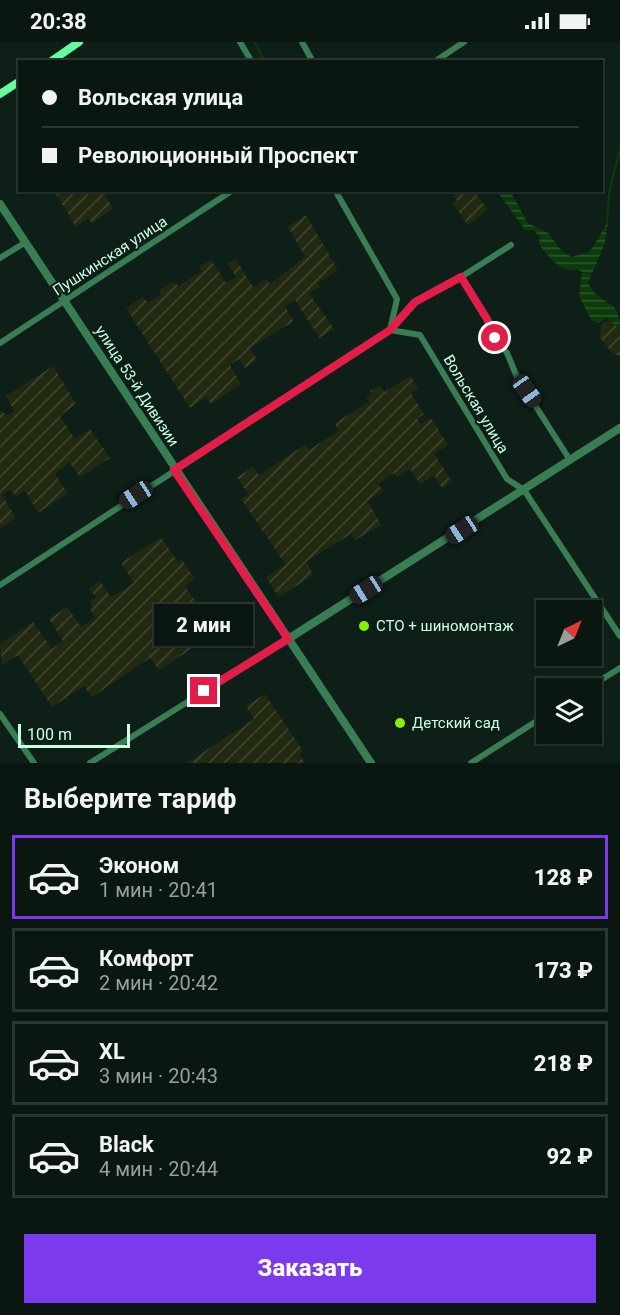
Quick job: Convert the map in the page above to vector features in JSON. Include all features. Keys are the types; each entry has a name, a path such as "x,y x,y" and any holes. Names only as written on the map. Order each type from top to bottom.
{"main road":[{"path":"53,60 79,42"},
{"path":"0,94 18,82"}],"street":[{"path":"240,42 251,60"},
{"path":"302,42 312,60"},
{"path":"437,60 464,42"},
{"name":"Пушкинская улица","path":"0,343 230,192"},
{"path":"336,192 397,299 390,330"},
{"name":"улица 53-й Дивизии","path":"0,204 65,299 174,470 371,763"},
{"path":"0,258 26,242"},
{"path":"0,585 390,330 415,302 461,277 511,245"},
{"path":"461,277 487,319 495,338 507,353 517,377 570,460"},
{"name":"Вольская улица","path":"390,330 420,335 507,479 524,490 620,636"},
{"path":"90,763 620,428"},
{"path":"602,679 620,668"},
{"path":"0,714 34,763"},
{"path":"471,763 536,721"}],"shaded area":[{"path":"55,192 112,192 106,196 113,209 92,223 88,218 76,227"},
{"path":"451,192 475,192 488,210 468,225 453,204 457,201"},
{"path":"498,192 511,192 528,223 548,233 562,251 572,257 588,252 593,247 608,221 605,243 588,283 599,297 614,307 620,329 607,318 598,323 591,320 579,296 582,272 560,266 539,244 540,236 533,230 525,230"},
{"path":"306,215 338,270 318,283 320,287 309,293 334,329 319,338 295,300 285,307 294,321 250,348 257,360 245,368 239,359 230,365 241,384 211,404 206,397 190,408 126,308 143,297 148,303 161,295 159,290 174,281 178,286 201,272 199,267 211,260 226,283 236,277 228,264 236,259 253,287 266,279 270,284 305,257 288,227"},
{"path":"610,319 620,329 620,356 613,354 599,337 602,325"},
{"path":"53,366 76,404 60,416 75,439 90,429 110,458 80,477 69,462 55,474 68,493 38,513 25,491 16,497 10,489 2,495 16,518 0,529 0,411 8,415 14,411 6,396"},
{"path":"411,376 418,388 411,393 424,414 417,419 421,424 431,418 448,445 434,454 452,482 442,488 434,475 420,484 410,469 397,477 394,473 378,484 383,491 368,501 381,525 355,540 351,534 307,561 313,575 279,597 266,578 285,564 241,499 248,494 237,477 253,467 259,475 305,445 309,450 338,431 335,423 369,402 366,398 371,395 370,391 380,386 384,392"},
{"path":"161,537 178,562 182,560 195,579 185,586 216,633 159,670 150,658 92,697 84,686 52,707 18,655 2,665 0,644 33,622 52,649 63,641 49,619 67,607 81,627 95,618 90,609 93,607 90,601 96,597 89,588 100,581 111,597 134,583 121,563"},
{"path":"265,694 303,751 299,754 305,763 187,763 254,719 246,706"}],"waterway":[{"path":"255,42 263,60"},
{"path":"607,222 609,193 620,149"}],"place":[{"name":"СТО + шиномонтаж","path":"364,626"},
{"name":"Детский сад","path":"400,723"}],"route":[{"path":"204,691 288,639 174,470 390,330 415,302 461,277 487,319 495,338"}]}
